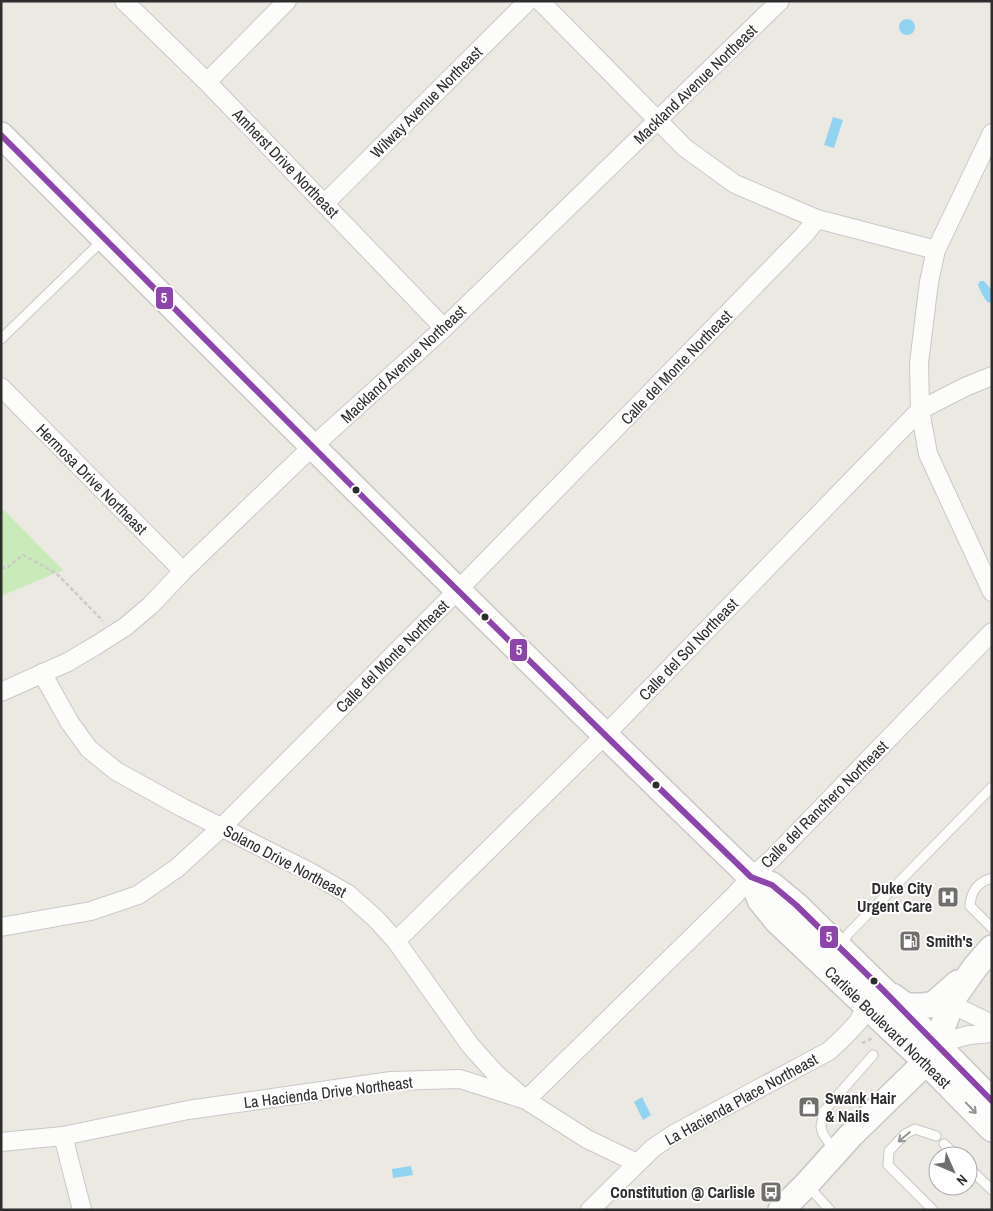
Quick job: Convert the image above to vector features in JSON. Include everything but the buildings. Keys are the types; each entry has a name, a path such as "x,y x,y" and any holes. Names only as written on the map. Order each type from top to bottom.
{"main road":[{"name":"Carlisle Boulevard Northeast","path":"1,135 312,446 751,877 772,885 796,905 841,949 875,998"},
{"name":"Carlisle Boulevard Northeast","path":"751,877 760,900 777,921 875,998 931,1053 992,1129"},
{"path":"777,921 804,929 831,951 841,949"},
{"path":"875,998 906,1006 934,1004 987,959"},
{"path":"781,1210 852,1134 951,1035 987,959"},
{"path":"931,1053 954,997 987,959"},
{"name":"Carlisle Boulevard Northeast","path":"931,1053 986,1092"}],"street":[{"name":"Amherst Drive Northeast","path":"124,1 207,82 444,328"},
{"path":"207,82 287,1"},
{"name":"Wilway Avenue Northeast","path":"325,203 528,1"},
{"path":"540,1 685,148 735,184 818,219 936,250"},
{"name":"Mackland Avenue Northeast","path":"1,692 68,662 124,627 151,605 312,446 444,328 780,1"},
{"path":"992,133 936,250 923,321 919,363 920,410 928,454 992,592"},
{"name":"Calle del Monte Northeast","path":"1,926 91,911 138,895 177,868 222,827 458,590 818,219"},
{"name":"Calle del Sol Northeast","path":"396,941 605,735 920,410 965,387 992,376"},
{"name":"Hermosa Drive Northeast","path":"1,387 184,571"},
{"name":"Calle del Ranchero Northeast","path":"526,1100 734,896 751,877 771,860 992,632"},
{"name":"Solano Drive Northeast","path":"42,673 70,723 88,749 116,771 183,808 308,871 348,894 376,919 396,941 470,1045 495,1073 526,1100"},
{"name":"La Hacienda Place Northeast","path":"590,1210 653,1148 674,1134 829,1051 858,1022 875,998"},
{"path":"963,1010 992,1024"},
{"path":"931,1053 968,1036 992,1034"},
{"name":"La Hacienda Drive Northeast","path":"1,1142 62,1136 188,1110 391,1081 460,1079 526,1100 587,1139 637,1163"},
{"path":"62,1136 82,1210"}],"lane":[{"path":"1,339 104,239"},
{"path":"841,949 848,934 992,787"},
{"path":"992,878 983,880 973,890 970,906 992,928"},
{"path":"836,1153 822,1134 820,1127 824,1111 873,1055"},
{"path":"933,1210 888,1165 889,1151 915,1128 936,1136"},
{"path":"978,1177 992,1190"},
{"path":"806,1185 830,1210"}],"path":[{"path":"1,568 8,567 23,555 56,573 105,623"}],"green space":[{"path":"1,507 63,570 1,596"}],"water":[{"path":"904,19 910,19 915,24 913,33 904,35 899,30 899,24"},
{"path":"833,117 843,120 834,148 824,145"},
{"path":"980,281 984,281 991,289 992,303 987,302 982,294 978,285"},
{"path":"642,1097 651,1115 643,1120 634,1102"},
{"path":"411,1166 413,1175 393,1178 392,1169"}],"transit line":[{"name":"5","path":"1,135 374,508 656,785 751,877 772,885 796,905 992,1101"}],"place":[{"name":"Duke City Urgent Care","path":"948,897"},
{"name":"Smith's","path":"910,941"},
{"name":"Swank Hair & Nails","path":"809,1107"},
{"name":"Constitution @ Carlisle","path":"771,1192"}]}
